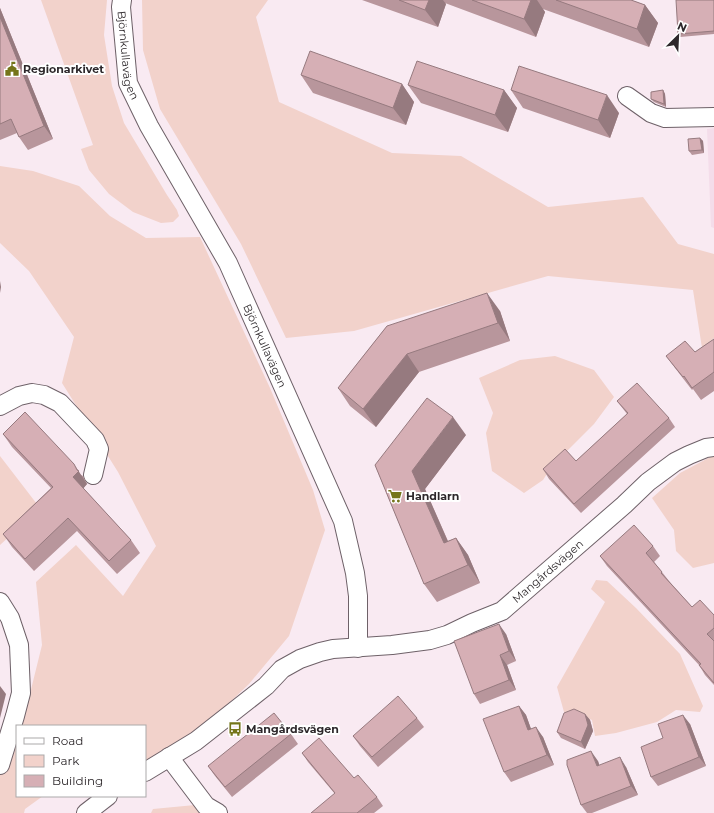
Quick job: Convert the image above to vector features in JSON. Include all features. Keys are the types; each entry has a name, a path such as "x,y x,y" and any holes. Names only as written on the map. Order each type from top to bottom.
{"street":[{"name":"Björnkullavägen","path":"122,0 121,7 128,83 149,126 228,263 343,521 355,573 358,596 358,648"},
{"path":"627,96 651,113 666,118 714,117"},
{"path":"0,406 19,396 32,394 44,395 60,403 95,440 99,449 93,475"},
{"name":"Mangårdsvägen","path":"358,648 430,640 448,635 472,623 502,611 654,478 675,462 688,455 706,448 714,447"},
{"path":"0,602 10,618 18,645 21,686 16,716 0,765"},
{"path":"146,771 196,741 266,686 282,669 300,659 320,652 333,649 358,648"},
{"path":"169,757 206,806 218,813"},
{"path":"86,813 107,797"}],"shaded area":[{"path":"714,128 714,228 711,227 707,129"}],"green space":[{"path":"41,0 107,0 104,35 112,86 124,123 177,210 179,216 173,222 161,223 133,212 109,194 89,170 81,149 93,145"},
{"path":"142,0 268,0 256,17 279,102 392,153 461,156 548,207 643,197 678,244 714,254 714,338 702,348 693,290 548,276 354,331 286,338 241,244 160,109 143,50"},
{"path":"0,166 33,171 79,186 110,216 146,238 200,237 270,388 313,490 325,530 289,636 249,684 201,730 146,765 146,725 22,725 42,645 36,582 76,545 123,596 156,546 118,472 62,383 74,337 29,271 0,243"},
{"path":"555,356 594,370 614,397 594,424 552,466 543,480 524,493 492,471 486,433 493,413 479,378 520,360"},
{"path":"714,455 714,563 693,568 676,551 674,530 652,498 680,473"},
{"path":"0,456 40,508 0,545"},
{"path":"596,580 607,581 636,608 680,654 703,706 700,712 676,710 657,722 616,733 595,736 592,720 577,714 564,712 557,687 605,602 591,589"},
{"path":"0,742 16,744 16,797 42,797 25,809 24,813 0,813"},
{"path":"195,805 209,813 151,813 153,809"}],"building":[{"path":"399,0 429,0 425,10"},
{"path":"472,0 531,0 524,19"},
{"path":"556,0 631,0 645,5 637,29"},
{"path":"676,0 714,0 714,31 678,34"},
{"name":"Regionarkivet","path":"0,17 44,126 19,137 11,119 0,124"},
{"path":"310,51 402,84 393,108 301,75"},
{"path":"417,61 504,90 495,115 408,85"},
{"path":"519,66 607,95 598,120 511,90"},
{"path":"663,90 664,104 651,99 651,92"},
{"path":"700,138 702,150 689,151 688,139"},
{"path":"487,293 498,323 407,354 363,409 338,388 387,326"},
{"path":"714,339 714,372 692,388 684,376 683,377 666,356 685,341 695,352"},
{"path":"637,383 669,418 574,504 543,469 565,449 576,461 628,413 617,401"},
{"path":"427,398 453,417 412,471 444,543 456,538 468,565 424,584 375,465"},
{"path":"25,412 74,464 79,471 73,477 131,540 109,561 68,518 25,559 3,534 53,487 3,434"},
{"path":"634,525 653,546 646,553 662,572 661,573 692,607 700,600 714,615 714,628 707,634 714,641 714,683 699,665 701,664 600,556"},
{"path":"499,624 509,651 500,655 509,680 474,694 454,641"},
{"path":"398,696 417,718 372,757 353,736"},
{"path":"519,706 528,730 536,727 547,755 504,772 483,719"},
{"path":"574,709 585,714 588,725 581,742 557,732 564,713"},
{"path":"274,713 291,734 225,787 208,766"},
{"path":"683,715 699,757 651,777 641,747 663,738 658,724"},
{"path":"319,738 354,778 358,775 377,797 357,813 311,813 335,793 302,753"},
{"path":"591,751 597,766 620,757 631,786 581,805 567,765 567,760"}],"place":[{"name":"Regionarkivet","path":"12,69"},
{"name":"Handlarn","path":"395,496"},
{"name":"Mangårdsvägen","path":"235,729"}]}
